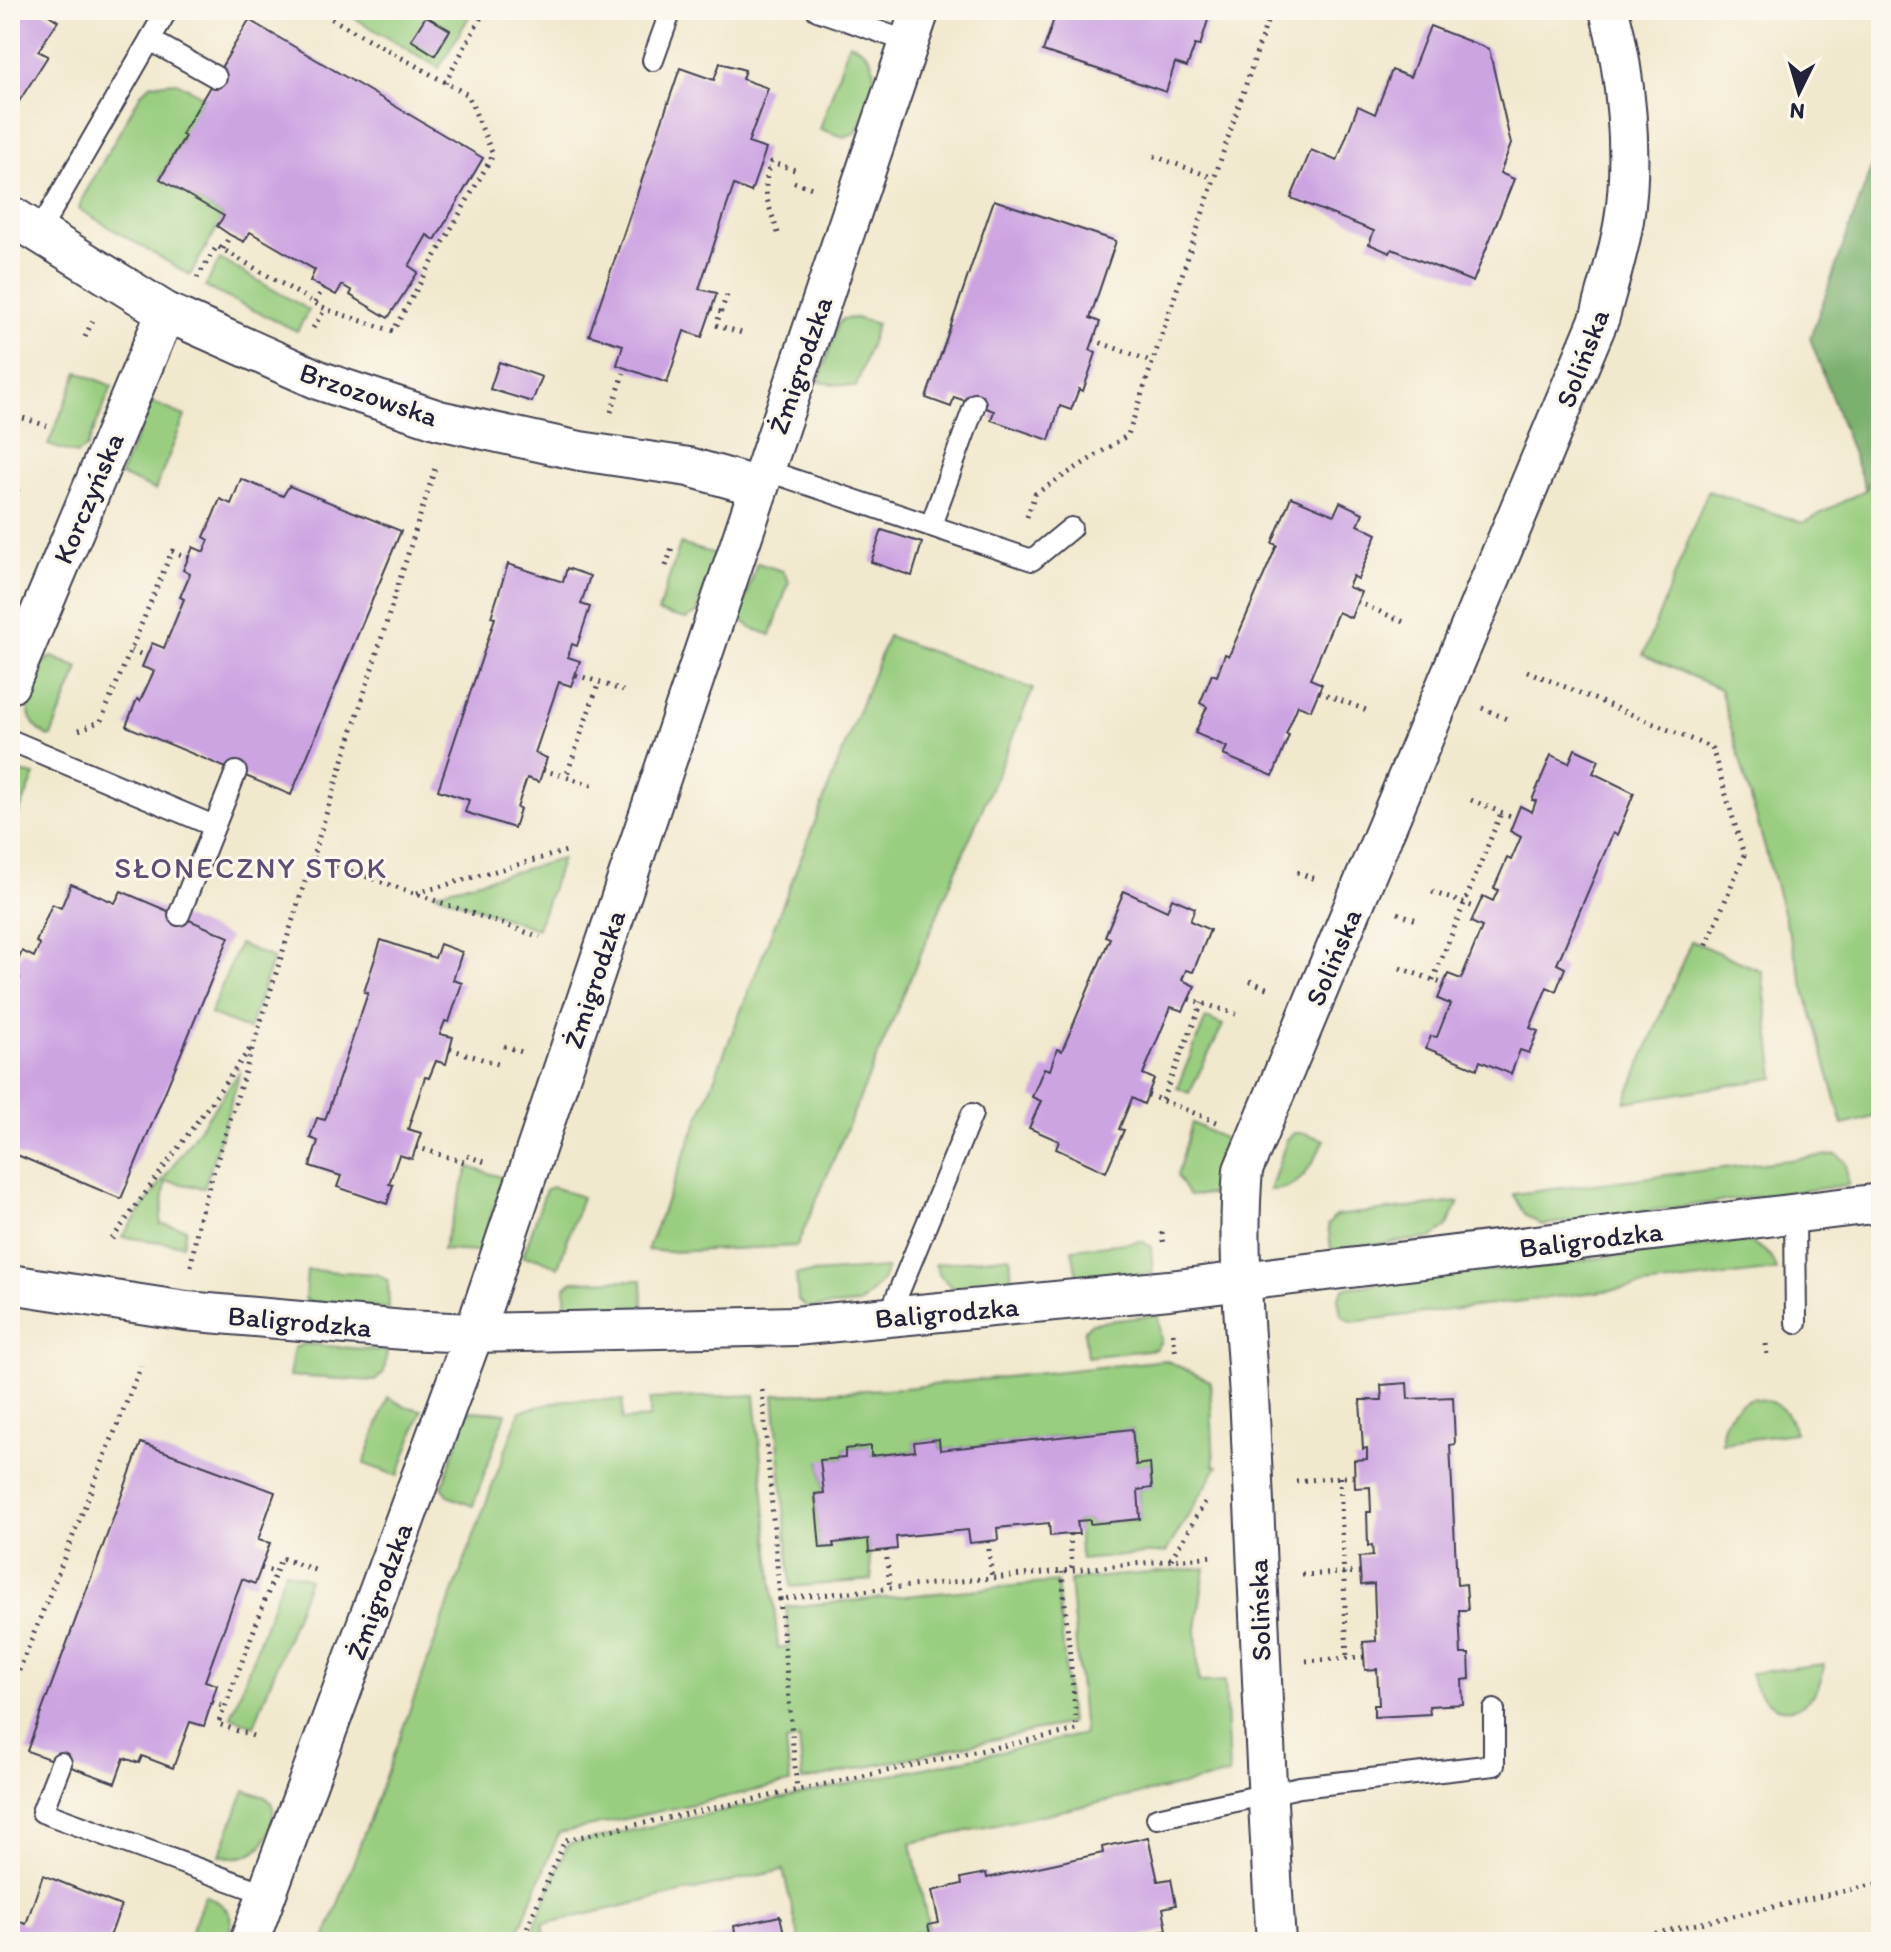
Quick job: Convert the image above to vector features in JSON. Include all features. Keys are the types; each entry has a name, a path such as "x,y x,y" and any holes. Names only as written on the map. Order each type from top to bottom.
{"street":[{"name":"Solińska","path":"1276,1942 1248,1355 1241,1282 1239,1226 1243,1170 1600,317 1624,222 1628,175 1624,97 1609,10"},
{"name":"Żmigrodzka","path":"249,1942 474,1333 915,26"},
{"name":"Brzozowska","path":"24,223 166,312 321,381 439,420 580,451 762,478"},
{"name":"Korczyńska","path":"10,684 166,312"},
{"name":"Baligrodzka","path":"10,1284 186,1311 474,1333 729,1328 888,1318 1241,1282 1881,1203"}],"lane":[{"path":"24,223 150,40 167,10"},
{"path":"653,60 671,10"},
{"path":"817,10 915,26"},
{"path":"150,40 216,77"},
{"path":"931,525 975,404"},
{"path":"762,478 931,525 1032,560 1071,528"},
{"path":"10,740 214,826"},
{"path":"179,915 236,772"},
{"path":"888,1318 972,1114"},
{"path":"1795,1213 1796,1323"},
{"path":"1157,1818 1300,1787 1494,1765 1494,1710"},
{"path":"61,1763 42,1812 267,1894"}],"path":[{"path":"202,270 217,246 325,309 393,331 493,155 468,95 316,10"},
{"path":"445,83 485,10"},
{"path":"1247,10 1269,18"},
{"path":"1014,553 1035,494 1128,435 1271,10"},
{"path":"1154,156 1214,178"},
{"path":"778,233 763,185 768,169 771,162 798,171"},
{"path":"760,166 768,169"},
{"path":"223,249 230,235"},
{"path":"315,303 323,288"},
{"path":"727,295 716,325 745,334"},
{"path":"307,340 325,309"},
{"path":"711,309 721,312"},
{"path":"85,337 93,320"},
{"path":"1093,340 1153,362"},
{"path":"618,390 624,373"},
{"path":"10,417 11,414 47,426"},
{"path":"186,1311 199,1218 438,461"},
{"path":"10,493 21,488"},
{"path":"666,566 673,544"},
{"path":"73,732 101,721 172,551 188,558"},
{"path":"1357,602 1404,622"},
{"path":"131,650 147,657"},
{"path":"1527,671 1712,748 1744,855 1706,947"},
{"path":"576,675 623,691"},
{"path":"566,777 599,682"},
{"path":"1319,692 1366,710"},
{"path":"543,770 592,785"},
{"path":"1471,800 1515,818"},
{"path":"1433,980 1501,813"},
{"path":"416,894 570,850"},
{"path":"313,858 540,937"},
{"path":"1432,892 1477,908"},
{"path":"10,957 18,960"},
{"path":"1400,968 1444,984"},
{"path":"1189,999 1236,1014"},
{"path":"1162,1100 1202,1003"},
{"path":"112,1239 256,1040"},
{"path":"450,1049 498,1064"},
{"path":"1148,1095 1175,1105"},
{"path":"416,1147 464,1162"},
{"path":"10,1693 141,1366"},
{"path":"762,1390 797,1790"},
{"path":"1285,1482 1355,1476"},
{"path":"1340,1477 1347,1659"},
{"path":"1170,1560 1208,1497"},
{"path":"1070,1534 1072,1570"},
{"path":"988,1541 992,1578"},
{"path":"886,1550 890,1589"},
{"path":"780,1599 1199,1557"},
{"path":"253,1736 218,1724 281,1558 315,1570"},
{"path":"261,1568 275,1572"},
{"path":"521,1942 565,1840 1077,1730 1062,1572"},
{"path":"1289,1576 1360,1572"},
{"path":"1316,1660 1364,1657"},
{"path":"212,1702 225,1707"},
{"path":"1616,1942 1881,1883"}],"green space":[{"path":"341,10 473,10 439,68"},
{"path":"849,43 862,49 870,59 874,82 856,133 844,137 820,129"},
{"path":"177,82 204,97 160,178 224,216 190,275 79,209 142,92 152,84"},
{"path":"1881,141 1881,458 1866,490 1810,338"},
{"path":"220,259 309,310 297,331 205,287"},
{"path":"856,318 877,324 856,387 819,382 838,324 843,319"},
{"path":"78,372 112,386 87,447 76,454 48,445"},
{"path":"151,402 185,416 155,490 120,475"},
{"path":"1881,458 1881,1115 1843,1125 1720,689 1643,655 1708,491 1803,523 1865,490"},
{"path":"680,544 715,554 697,613 686,619 658,612"},
{"path":"757,563 783,571 789,581 771,635 751,628 742,620 741,613"},
{"path":"888,636 1033,689 797,1246 669,1252 647,1250"},
{"path":"52,657 79,668 49,737 38,730 33,722 28,703 35,675"},
{"path":"10,772 35,775 10,834"},
{"path":"562,859 537,929 434,893"},
{"path":"1691,941 1762,971 1775,1078 1625,1102"},
{"path":"239,944 273,958 249,1030 210,1014"},
{"path":"1206,1018 1223,1025 1189,1093 1177,1088"},
{"path":"241,1070 204,1188 166,1181 160,1224 186,1228 183,1245 122,1237"},
{"path":"1192,1123 1225,1139 1217,1160 1211,1194 1189,1196 1177,1176"},
{"path":"1294,1133 1325,1140 1298,1181 1281,1189 1270,1190 1287,1139"},
{"path":"1837,1154 1846,1163 1848,1185 1542,1225 1525,1214 1513,1194"},
{"path":"469,1167 504,1178 479,1252 442,1250"},
{"path":"553,1187 582,1197 558,1267 537,1258 523,1257 546,1189"},
{"path":"1459,1202 1447,1227 1431,1238 1331,1250 1328,1225 1335,1216"},
{"path":"1142,1241 1151,1247 1153,1273 1083,1279 1077,1276 1072,1249"},
{"path":"1747,1241 1766,1252 1776,1270 1351,1322 1341,1315 1338,1298 1344,1288"},
{"path":"1010,1256 1012,1284 1004,1291 960,1295 940,1276 935,1264"},
{"path":"887,1268 882,1281 860,1304 807,1308 798,1300 796,1274"},
{"path":"307,1270 377,1274 388,1281 389,1309 305,1299"},
{"path":"642,1280 643,1307 640,1313 565,1313 565,1287 573,1281"},
{"path":"1158,1315 1161,1341 1156,1349 1087,1357 1084,1330 1092,1323"},
{"path":"304,1344 387,1351 384,1372 375,1381 289,1376 294,1348"},
{"path":"1165,1360 1210,1381 1214,1466 1218,1466 1166,1552 1081,1560 1077,1521 1090,1520 1090,1524 1140,1519 1138,1490 1152,1487 1150,1464 1136,1465 1132,1429 940,1450 939,1439 914,1442 915,1451 871,1456 870,1446 845,1449 845,1458 820,1461 824,1493 815,1494 820,1548 833,1547 833,1543 868,1539 872,1580 791,1587 774,1395 903,1388"},
{"path":"755,1395 778,1648 790,1646 786,1607 1057,1582 1070,1723 803,1781 799,1739 786,1742 790,1783 559,1833 514,1942 324,1942 520,1411 565,1400 623,1400 622,1420 650,1418 650,1399"},
{"path":"388,1397 404,1406 422,1410 398,1476 364,1464"},
{"path":"1752,1398 1780,1407 1795,1433 1722,1443 1723,1427 1729,1415 1738,1405"},
{"path":"468,1411 506,1413 473,1506 450,1497 442,1487"},
{"path":"1205,1568 1196,1629 1199,1682 1225,1681 1229,1775 911,1843 929,1929 868,1942 800,1942 783,1870 543,1924 546,1942 528,1942 568,1844 1084,1734 1070,1580"},
{"path":"285,1571 309,1579 254,1726 231,1717"},
{"path":"1824,1664 1813,1696 1791,1708 1767,1701 1757,1690 1750,1673"},
{"path":"245,1790 266,1798 271,1804 273,1816 270,1830 261,1846 252,1853 237,1857 220,1855"},
{"path":"205,1895 220,1903 229,1913 231,1925 227,1942 187,1942"}],"building":[{"path":"10,10 41,10 58,21 38,51 48,56 18,103 10,98"},
{"path":"1057,10 1211,10 1200,46 1195,45 1187,67 1175,63 1166,92 1043,51"},
{"path":"426,16 450,30 435,55 411,40"},
{"path":"249,20 483,158 435,240 427,235 409,266 418,272 388,318 350,295 352,291 342,285 336,295 310,281 315,270 250,232 244,242 230,235 217,226 224,216 160,179 185,136 182,134"},
{"path":"1430,26 1489,49 1511,144 1500,173 1514,179 1473,282 1392,249 1390,253 1369,244 1374,231 1291,198 1311,150 1337,161 1358,106 1375,114 1392,70 1410,77"},
{"path":"720,63 745,70 742,79 768,88 748,143 766,149 751,192 734,185 699,289 717,293 702,337 684,331 667,383 617,365 623,345 589,335 680,68 714,80"},
{"path":"994,200 1116,241 1090,318 1100,322 1090,350 1096,353 1083,391 1079,389 1071,410 1060,406 1049,440 991,420 994,411 975,404 954,397 951,407 926,398"},
{"path":"499,362 542,377 532,402 490,389"},
{"path":"241,479 283,496 289,486 401,531 291,795 126,726 137,699 140,701 154,671 142,667 152,643 164,648 184,599 180,597 190,574 183,570 193,547 204,552 209,540 204,537 220,499 231,504"},
{"path":"1291,497 1334,515 1340,502 1363,513 1358,525 1377,534 1358,579 1353,576 1348,587 1361,592 1351,618 1338,612 1310,679 1322,684 1311,710 1298,705 1273,776 1223,755 1227,747 1195,733 1207,707 1200,703 1212,674 1217,676 1225,654 1229,656 1277,545 1272,543"},
{"path":"882,530 922,543 912,576 871,562"},
{"path":"508,564 563,582 567,568 590,576 581,604 590,607 577,646 572,644 568,657 580,661 571,686 559,682 535,753 547,758 539,782 527,778 514,828 465,812 469,800 438,790 495,618 491,617"},
{"path":"1575,749 1599,760 1593,773 1634,793 1617,835 1613,833 1557,964 1565,968 1556,991 1547,987 1530,1028 1538,1031 1529,1053 1520,1050 1511,1074 1480,1061 1477,1069 1426,1048 1431,1036 1437,1037 1450,1004 1438,999 1448,974 1461,979 1482,927 1471,922 1483,896 1493,901 1498,890 1494,888 1507,858 1511,860 1521,837 1510,831 1520,806 1532,812 1536,801 1532,800 1551,755 1569,763"},
{"path":"71,884 115,903 121,891 229,937 121,1199 10,1152 10,1013 15,1002 11,1000 20,978 12,975 22,951 34,957 40,944 36,942 52,904 61,908"},
{"path":"1124,891 1167,911 1172,898 1195,908 1190,921 1210,930 1193,972 1186,970 1182,980 1195,986 1183,1011 1171,1007 1143,1074 1154,1079 1144,1104 1132,1098 1119,1129 1124,1130 1106,1172 1056,1149 1059,1141 1029,1128 1041,1101 1032,1097 1044,1068 1050,1070 1057,1049 1062,1051 1110,938 1105,936"},
{"path":"381,940 435,958 440,944 462,952 453,980 462,983 449,1022 445,1021 440,1034 453,1037 446,1064 436,1061 429,1078 425,1077 408,1129 421,1133 412,1159 399,1155 389,1184 393,1185 387,1204 337,1187 341,1176 310,1166 318,1141 310,1138 317,1118 325,1120 368,993 364,992"},
{"path":"1407,1383 1408,1399 1453,1397 1455,1444 1450,1445 1457,1585 1466,1584 1468,1610 1459,1610 1461,1654 1469,1654 1470,1679 1462,1680 1463,1704 1429,1706 1430,1714 1374,1717 1374,1705 1379,1705 1377,1669 1365,1670 1363,1642 1376,1641 1374,1584 1361,1585 1359,1557 1373,1556 1372,1545 1368,1546 1370,1487 1355,1488 1354,1460 1367,1459 1367,1448 1363,1449 1360,1400 1382,1400 1381,1385"},
{"path":"1132,1429 1136,1465 1150,1463 1152,1488 1138,1490 1140,1519 1090,1524 1090,1520 1077,1521 1079,1534 1050,1536 1049,1523 997,1528 998,1540 970,1543 968,1530 896,1537 897,1549 869,1552 868,1539 833,1543 834,1547 820,1548 815,1494 824,1493 820,1460 845,1458 845,1449 871,1446 871,1456 915,1451 914,1442 939,1439 940,1450"},
{"path":"141,1443 275,1492 258,1540 270,1543 261,1568 255,1584 242,1579 205,1681 217,1685 204,1726 190,1722 173,1768 142,1756 139,1763 124,1758 115,1783 27,1751"},
{"path":"1148,1837 1158,1881 1171,1879 1176,1905 1163,1908 1167,1930 1122,1941 1121,1936 1110,1938 1111,1942 932,1942 928,1925 939,1923 932,1891 962,1884 961,1878 986,1873 987,1878 1103,1853 1102,1847"},
{"path":"43,1875 121,1906 108,1942 10,1942 15,1920 26,1924"},
{"path":"780,1916 786,1942 698,1942 735,1933 734,1926"}],"district":[{"name":"SŁONECZNY STOK","path":"251,868"}]}
